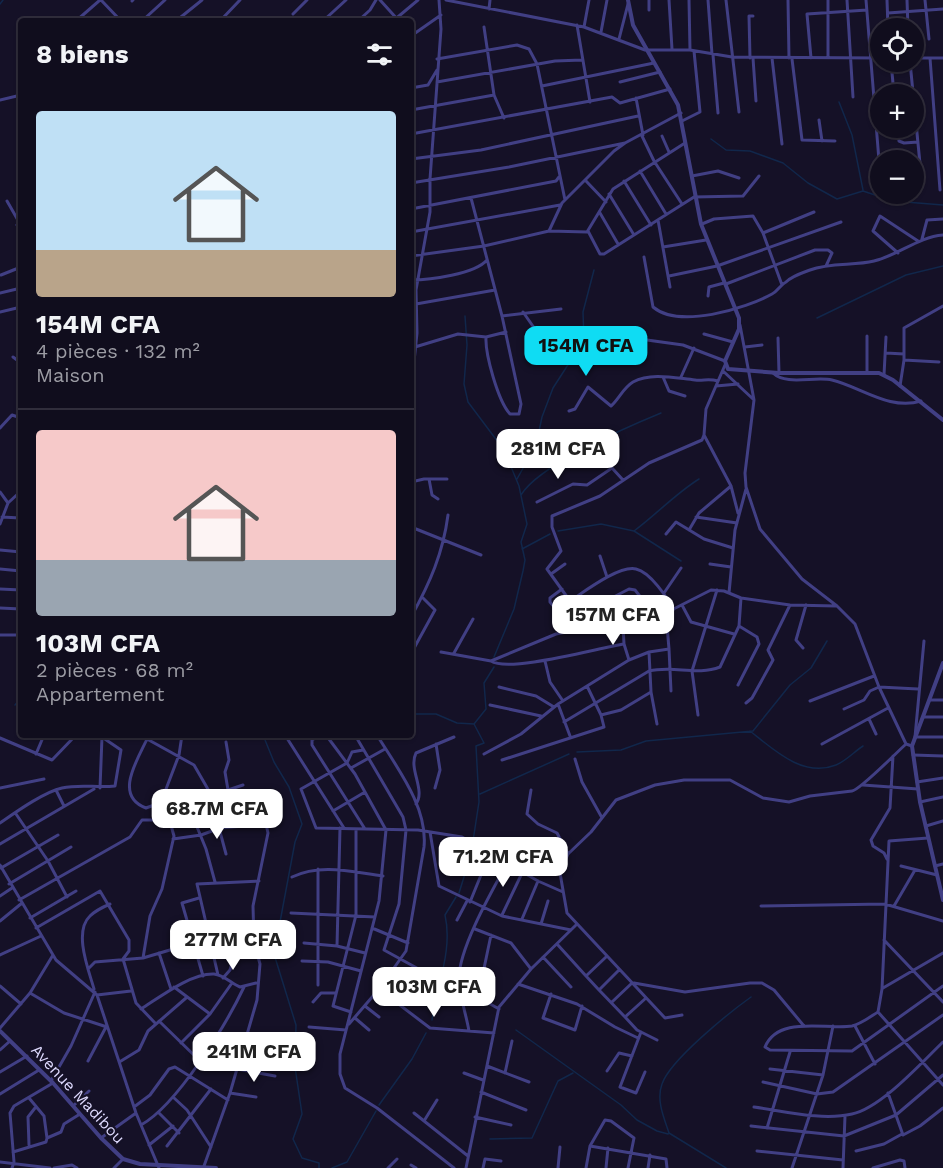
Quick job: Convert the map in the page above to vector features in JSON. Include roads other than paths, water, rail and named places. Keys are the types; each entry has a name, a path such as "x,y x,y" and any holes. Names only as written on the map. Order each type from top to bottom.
{"street":[{"path":"80,18 101,0 118,18"},
{"path":"145,18 165,0"},
{"path":"180,18 202,0"},
{"path":"223,18 240,0"},
{"path":"293,14 307,0"},
{"path":"326,18 346,0"},
{"path":"361,18 378,0 394,18"},
{"path":"398,18 418,0"},
{"path":"414,364 418,280 427,229 435,131 440,0"},
{"path":"446,0 584,27 645,50 672,49 752,58 870,57 866,0"},
{"path":"469,5 470,0"},
{"path":"489,9 490,0"},
{"path":"584,27 589,0"},
{"path":"601,32 607,0"},
{"path":"649,0 649,10"},
{"path":"669,0 672,49"},
{"path":"682,121 700,112 692,51 689,0"},
{"path":"708,0 718,113"},
{"path":"726,0 739,112"},
{"path":"788,0 791,58 802,140 835,141"},
{"path":"828,0 828,57"},
{"path":"848,0 853,97"},
{"path":"887,0 888,18"},
{"path":"907,0 907,18"},
{"path":"925,0 929,39"},
{"path":"619,39 628,2"},
{"path":"628,2 631,19 645,50 670,89 681,113 700,224 736,309 754,400 745,473 746,487 765,538 807,584 837,606 857,629 888,708 906,744 912,746"},
{"path":"888,13 943,9"},
{"path":"810,58 806,15 867,10"},
{"path":"414,34 441,15"},
{"path":"753,16 750,16 749,21 756,101"},
{"path":"577,26 590,102"},
{"path":"484,27 494,95 504,118"},
{"path":"437,59 524,46 533,54 542,86 565,200"},
{"path":"772,58 782,144"},
{"path":"924,58 943,58"},
{"path":"930,58 940,190"},
{"path":"437,82 537,64 582,60"},
{"path":"542,86 576,77 585,78 654,63"},
{"path":"414,87 428,85 437,70"},
{"path":"620,82 660,72"},
{"path":"871,72 878,150"},
{"path":"911,72 919,150"},
{"path":"414,134 613,97 620,103 670,89"},
{"path":"414,109 494,95"},
{"path":"0,100 18,96"},
{"path":"636,98 643,136 654,161 682,204"},
{"path":"414,183 624,143 643,136 681,113"},
{"path":"414,158 432,154 481,150 550,133 638,116"},
{"path":"819,120 822,141"},
{"path":"662,136 669,152"},
{"path":"899,138 900,141 908,144 918,142"},
{"path":"549,231 560,205 624,143"},
{"path":"588,231 609,194 624,181 685,143"},
{"path":"640,171 666,214"},
{"path":"691,177 718,171 739,178"},
{"path":"588,231 602,255 694,197 742,196 759,176"},
{"path":"414,208 556,181 560,177"},
{"path":"556,181 561,184"},
{"path":"586,181 606,202"},
{"path":"624,181 651,225"},
{"path":"609,194 634,235"},
{"path":"471,198 506,332 521,404 517,415 509,412 500,398 487,352 486,337"},
{"path":"7,201 18,221"},
{"path":"414,231 560,205"},
{"path":"762,233 814,212"},
{"path":"600,213 618,244"},
{"path":"700,224 714,219 753,216 782,285"},
{"path":"898,252 873,231 879,216 920,240"},
{"path":"920,240 927,220 943,219"},
{"path":"658,220 670,287"},
{"path":"669,276 717,266 841,222"},
{"path":"414,256 484,246 549,231 588,231"},
{"path":"644,257 652,304 660,312 698,316 736,309 771,294 782,285 812,269 876,260 898,252 920,240 943,235"},
{"path":"663,247 706,240"},
{"path":"708,296 709,287 725,284 809,251 823,249 832,253 825,267"},
{"path":"414,280 477,268 487,260"},
{"path":"1,275 18,268"},
{"path":"0,293 18,289"},
{"path":"416,304 495,290"},
{"path":"900,386 904,360 904,328 943,306"},
{"path":"0,312 18,308"},
{"path":"502,316 561,309"},
{"path":"524,312 537,332 555,349"},
{"path":"739,514 731,486 704,435 703,418 740,325"},
{"path":"416,347 458,334 486,337 506,332"},
{"path":"704,334 733,342"},
{"path":"867,336 867,372"},
{"path":"884,375 886,337"},
{"path":"778,338 779,373"},
{"path":"646,340 694,348 725,363 730,370 772,373 867,372 884,375 943,420"},
{"path":"745,347 762,345"},
{"path":"681,377 694,348"},
{"path":"886,353 904,354"},
{"path":"13,357 18,361"},
{"path":"904,360 939,362"},
{"path":"722,370 754,400"},
{"path":"772,373 786,379 830,380 899,404 921,401"},
{"path":"663,377 669,391 685,396"},
{"path":"569,411 575,409 588,387 611,406 633,382 643,378 681,377 697,380 709,378 718,381"},
{"path":"716,386 738,384"},
{"path":"0,428 12,415 18,417"},
{"path":"589,628 547,567 561,550 552,527 552,516 600,496 661,457 696,444 704,435"},
{"path":"537,502 573,484 587,485 612,468 623,480"},
{"path":"429,479 432,495 438,499"},
{"path":"414,482 447,479"},
{"path":"689,530 696,517 731,486"},
{"path":"729,593 736,523 746,487"},
{"path":"0,492 8,503"},
{"path":"0,524 8,503 18,494"},
{"path":"414,612 423,597 444,542 448,515"},
{"path":"2,517 18,518"},
{"path":"696,517 736,523"},
{"path":"666,534 673,522 704,539 733,548"},
{"path":"414,528 482,555"},
{"path":"0,550 18,552"},
{"path":"600,556 607,577"},
{"path":"551,574 565,564"},
{"path":"710,564 731,567"},
{"path":"562,589 550,598 549,602 560,614 571,603 607,577 637,568 664,593 673,610"},
{"path":"664,593 681,568"},
{"path":"0,569 18,571"},
{"path":"604,602 632,588 638,592 650,609 651,621"},
{"path":"0,589 18,590"},
{"path":"491,661 547,637 608,624 642,625 706,592 717,590 741,598 790,605 837,606"},
{"path":"698,715 692,671 717,590"},
{"path":"414,648 435,610 423,597"},
{"path":"564,722 649,671 671,669 692,671 720,667 739,626 741,598"},
{"path":"639,614 669,601"},
{"path":"682,605 689,621 734,634"},
{"path":"746,703 752,698 773,660 768,650 790,605"},
{"path":"803,648 796,640 806,605"},
{"path":"0,608 18,609"},
{"path":"666,614 671,691"},
{"path":"454,653 473,619"},
{"path":"622,626 629,660"},
{"path":"738,685 759,644 757,637 739,626"},
{"path":"0,635 18,635"},
{"path":"915,737 924,641"},
{"path":"441,652 491,661 499,665 545,661 624,644"},
{"path":"484,754 525,731 563,701 629,660 649,652 669,649"},
{"path":"649,652 651,692 657,724"},
{"path":"545,661 549,682 563,701"},
{"path":"943,663 912,746 920,802 943,900"},
{"path":"810,701 874,675"},
{"path":"937,681 943,681"},
{"path":"502,760 604,727 596,702 587,686"},
{"path":"499,687 536,696 556,706 570,737"},
{"path":"844,710 864,700 870,691 879,687 918,689"},
{"path":"601,716 621,710 651,692"},
{"path":"931,700 943,700"},
{"path":"490,705 542,716"},
{"path":"822,744 888,708"},
{"path":"924,717 943,717"},
{"path":"868,719 876,734"},
{"path":"416,804 419,797 411,763 416,753 454,737"},
{"path":"915,737 943,737"},
{"path":"0,738 55,760 73,738"},
{"path":"36,754 43,738"},
{"path":"97,788 101,738"},
{"path":"0,823 56,790 72,787 115,786 121,750 104,738"},
{"path":"148,738 132,772 130,792 135,801 146,808 163,799"},
{"path":"150,738 194,765 210,796 226,854"},
{"path":"143,958 150,916 162,889 173,838 174,830 165,812 163,799 179,755 182,738"},
{"path":"287,738 316,781 342,828 337,945"},
{"path":"316,738 311,742 365,829"},
{"path":"328,738 351,768 386,830 383,876 339,1061 340,1080 345,1088 377,1108 454,1168"},
{"path":"357,738 403,817 406,830 399,904 384,950 435,978"},
{"path":"379,738 416,804 428,831 438,885 469,902 502,915 571,930"},
{"path":"226,742 229,760 225,772 228,790"},
{"path":"435,788 440,770 436,744"},
{"path":"682,1015 667,1019 577,925 564,907 560,868 568,854 591,832 609,805 623,796 684,780 730,780 763,798 789,802 810,796 858,790 906,744"},
{"path":"351,768 385,749"},
{"path":"363,750 350,754 347,763 303,788 301,792 316,828 428,831 462,837 538,881 563,892"},
{"path":"913,755 943,756"},
{"path":"887,861 884,853 873,846 871,840 889,811 893,756"},
{"path":"575,759 582,782 601,816"},
{"path":"917,782 943,778"},
{"path":"0,788 44,779"},
{"path":"163,799 177,802 210,796 243,785"},
{"path":"863,785 918,789"},
{"path":"0,844 97,788"},
{"path":"56,790 64,806"},
{"path":"531,790 527,814 537,824 557,833 568,854"},
{"path":"333,811 365,792"},
{"path":"920,802 943,797"},
{"path":"165,812 177,802"},
{"path":"214,810 248,811 250,824"},
{"path":"16,813 48,861 67,897"},
{"path":"193,817 201,835 215,882"},
{"path":"0,921 21,902 130,837 142,820 168,820"},
{"path":"926,826 943,821"},
{"path":"173,838 201,835 220,828 250,824 267,825 268,838 254,906 254,942 260,964 256,983 257,1000 228,1100 204,1166"},
{"path":"351,1012 333,1008 356,915 356,829"},
{"path":"347,1028 379,990 408,943 428,831"},
{"path":"58,835 1,867 10,886 63,967 96,993 132,990"},
{"path":"928,838 889,841 882,989 878,1012 943,1085"},
{"path":"0,896 10,886 71,847"},
{"path":"457,920 469,902 481,876 485,851"},
{"path":"502,915 536,856 560,868"},
{"path":"470,1031 459,976 470,936 508,862"},
{"path":"935,866 943,864"},
{"path":"901,866 937,875"},
{"path":"292,877 318,869 339,869 383,876"},
{"path":"318,869 318,985"},
{"path":"894,906 915,870"},
{"path":"218,975 199,898 198,882 259,881"},
{"path":"522,919 538,881"},
{"path":"30,918 76,891"},
{"path":"36,928 97,891 103,893 130,944 129,951 123,959"},
{"path":"199,898 182,903 203,976"},
{"path":"541,924 548,901"},
{"path":"110,904 88,917 83,950 106,1027 157,1167"},
{"path":"761,906 885,904 943,921"},
{"path":"291,913 375,917"},
{"path":"466,1168 499,1009 531,969 577,925"},
{"path":"372,928 408,943"},
{"path":"475,929 513,945 531,969"},
{"path":"88,969 95,962 143,958 227,933"},
{"path":"490,935 478,997 499,1009"},
{"path":"0,955 41,936"},
{"path":"884,940 943,1002"},
{"path":"304,943 337,945 365,953"},
{"path":"558,944 625,1017 641,1032 657,1040"},
{"path":"159,953 173,988 210,1014"},
{"path":"882,989 943,953"},
{"path":"0,1029 30,993 53,955"},
{"path":"224,978 230,970 234,956"},
{"path":"586,976 607,956"},
{"path":"543,957 571,987"},
{"path":"123,959 132,990 141,1009 199,1060"},
{"path":"302,961 343,965 361,971"},
{"path":"599,990 620,970"},
{"path":"141,1009 173,988 203,976 218,975 244,987 256,983"},
{"path":"612,1003 632,982"},
{"path":"632,982 685,992 750,982 762,983 774,990 804,1026"},
{"path":"181,1043 210,1014 232,983"},
{"path":"518,984 582,1006 615,1027 638,1038"},
{"path":"0,986 21,1004"},
{"path":"878,1012 855,1026 804,1026 778,1031 765,1046 767,1050 848,1052 865,1044 943,986"},
{"path":"141,1125 158,1113 173,1097 223,1027 244,987"},
{"path":"379,990 430,1028 494,1033"},
{"path":"30,993 57,1010 106,1027"},
{"path":"12,1168 14,1152 10,1113 15,1106 52,1082 96,993"},
{"path":"313,1002 321,993 335,993"},
{"path":"551,994 543,1018 576,1030 582,1006"},
{"path":"120,1061 143,1046 146,1034 186,998"},
{"path":"625,1017 646,998"},
{"path":"365,1006 380,1017"},
{"path":"763,1082 817,1094 833,1092 943,1015"},
{"path":"355,1018 369,1030"},
{"path":"792,1168 812,1114 833,1026"},
{"path":"855,1026 875,1064"},
{"path":"88,1061 106,1027"},
{"path":"309,1027 347,1028"},
{"name":"Avenue Madibou","path":"0,1029 123,1159 157,1167 216,1168"},
{"path":"641,1032 620,1087 636,1093 645,1072"},
{"path":"245,1039 261,1044"},
{"path":"0,1050 11,1040"},
{"path":"505,1073 512,1041"},
{"path":"754,1107 812,1114 845,1115 868,1108 923,1062 943,1042"},
{"path":"767,1128 790,1051"},
{"path":"607,1071 619,1053 632,1056"},
{"path":"0,1072 27,1056"},
{"path":"487,1066 529,1082"},
{"path":"134,1107 157,1088 172,1067 189,1074 228,1100"},
{"path":"237,1069 275,1076"},
{"path":"770,1069 823,1075"},
{"path":"0,1094 40,1070"},
{"path":"465,1072 483,1080"},
{"path":"751,1126 844,1136 896,1115 943,1075"},
{"path":"167,1146 191,1118 211,1089"},
{"path":"73,1106 89,1091"},
{"path":"481,1092 526,1110"},
{"path":"888,1092 902,1134"},
{"path":"230,1093 256,1097"},
{"path":"173,1097 211,1147"},
{"path":"29,1098 44,1116 47,1138"},
{"path":"424,1121 437,1100"},
{"path":"29,1146 28,1117 35,1108"},
{"path":"856,1151 884,1144 920,1126 943,1108"},
{"path":"101,1138 136,1113"},
{"path":"158,1113 179,1132"},
{"path":"414,1113 468,1156"},
{"path":"14,1152 46,1142 47,1138 61,1132 63,1124 80,1114"},
{"path":"843,1168 845,1115"},
{"path":"476,1117 511,1125"},
{"path":"586,1168 590,1146 602,1124 608,1119 633,1137 628,1168"},
{"path":"148,1145 173,1126"},
{"path":"590,1146 666,1159 667,1168"},
{"path":"558,1168 561,1147"},
{"path":"606,1168 608,1148"},
{"path":"757,1151 843,1160"},
{"path":"648,1168 651,1155"},
{"path":"114,1168 123,1159"},
{"path":"388,1168 396,1159"},
{"path":"483,1168 485,1159 501,1161"},
{"path":"873,1168 900,1160 904,1161 905,1168"},
{"path":"0,1162 14,1162 39,1168 72,1165 77,1168"},
{"path":"411,1165 416,1168"}],"waterway":[{"path":"0,4 3,0"},
{"path":"839,102 852,135 863,190"},
{"path":"711,139 726,150 750,151 783,163 808,183 837,199 863,191 893,201 943,205"},
{"path":"817,318 906,275 943,266"},
{"path":"517,479 536,445 542,417 553,388 584,340 583,312 594,270"},
{"path":"465,316 467,345 464,384 468,402 504,450 519,486 527,524 521,542 525,560 514,609 494,657"},
{"path":"521,495 531,483 564,460 607,437 661,413"},
{"path":"558,531 601,524 634,531 699,479"},
{"path":"634,531 681,561"},
{"path":"522,549 550,534"},
{"path":"577,752 621,750 646,741 753,731 790,685 811,668 827,641"},
{"path":"473,841 479,802 476,746 484,743 474,724 486,709 484,683 494,667"},
{"path":"15,705 18,702"},
{"path":"414,714 436,714 457,723 474,724"},
{"path":"750,731 779,754 812,768 836,765 863,746"},
{"path":"264,738 274,762 289,787 302,824 295,842 274,954 296,1025 295,1067 302,1114 293,1139 302,1158 319,1163 319,1168"},
{"path":"480,794 569,754"},
{"path":"459,893 473,848"},
{"path":"432,1020 446,954 445,915 456,897"},
{"path":"726,1168 669,1133 661,1109 660,1090 667,1074 676,1062 751,997"},
{"path":"516,1030 621,1105 637,1120 668,1134"},
{"path":"379,1105 412,1059 426,1033"},
{"path":"490,1139 532,1138 558,1081 573,1073"},
{"path":"332,1168 347,1162 376,1111"}]}
